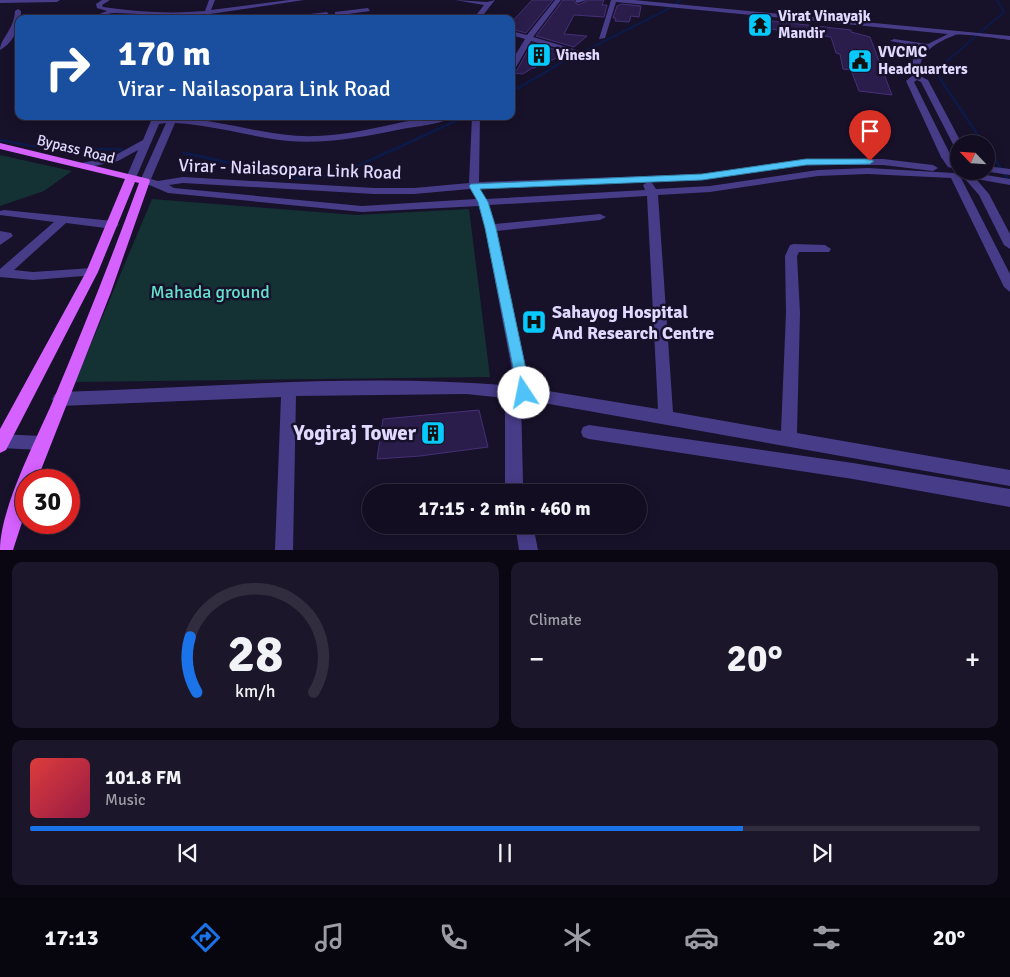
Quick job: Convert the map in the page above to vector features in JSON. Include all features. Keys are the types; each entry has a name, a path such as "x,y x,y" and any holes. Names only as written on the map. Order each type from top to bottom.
{"main road":[{"name":"Bypass Road","path":"0,146 145,181"},
{"path":"0,442 92,272 113,225 145,181"},
{"path":"32,469 105,292 145,181"},
{"path":"3,550 15,516"}],"street":[{"path":"0,1 57,0"},
{"path":"107,0 99,6 113,11 174,15"},
{"path":"205,15 212,0"},
{"path":"218,15 226,0"},
{"path":"223,15 301,0"},
{"path":"337,15 337,13 365,14 369,0"},
{"path":"458,0 490,2"},
{"path":"484,15 497,0"},
{"path":"515,62 529,38 558,0"},
{"path":"601,38 615,0 671,3 1007,39"},
{"path":"479,15 490,2"},
{"path":"671,3 963,35"},
{"path":"102,15 113,11"},
{"path":"0,48 10,39 15,25"},
{"path":"515,34 576,50"},
{"path":"916,77 914,66 917,57 928,46 952,35"},
{"path":"10,39 15,38"},
{"path":"894,41 928,46"},
{"path":"916,77 924,80 952,135"},
{"path":"916,77 910,81 950,166"},
{"path":"145,181 148,141 156,120"},
{"path":"145,181 172,120"},
{"path":"189,120 221,124 258,134 305,139 360,136 431,120"},
{"path":"396,128 399,120"},
{"path":"476,120 474,186 483,202 491,228 519,392 514,484"},
{"path":"85,165 115,159 148,141"},
{"name":"Virar - Nailasopara Link Road","path":"145,181 183,180 374,191 702,177 806,162 884,162 950,170"},
{"name":"Virar - Nailasopara Link Road","path":"145,181 172,191 362,209 710,189 818,173 950,170"},
{"path":"995,173 1010,172"},
{"path":"995,177 1010,182"},
{"path":"645,180 652,192 666,418"},
{"path":"957,180 1010,287"},
{"path":"974,180 984,194 1010,245"},
{"path":"4,212 113,225"},
{"path":"491,228 600,217"},
{"path":"2,273 63,220"},
{"path":"0,235 7,236 0,241"},
{"path":"789,438 793,313 791,256 794,248 806,246 826,249"},
{"path":"2,273 33,276 92,272"},
{"path":"60,400 289,390 466,388 519,392 1010,478"},
{"path":"284,550 289,390"},
{"path":"589,432 853,471 1010,498"},
{"path":"0,442 41,443"},
{"path":"526,534 529,550"}],"green space":[{"path":"0,155 72,171 44,191 0,206"},
{"name":"Mahada ground","path":"152,199 356,215 469,209 490,377 75,382"}],"building":[{"path":"532,0 553,0 526,33 515,30 515,19"},
{"path":"563,0 573,0 578,5 589,0 604,0 602,5 607,5 604,17 574,15 564,34 587,36 574,47 536,36"},
{"path":"622,4 641,6 639,17 631,16 629,22 615,21 616,18 613,18 617,6"},
{"name":"VVCMC Headquarters","path":"772,21 851,30 851,32 870,37 892,95 859,91 851,70 843,69 840,54 836,53 831,37 771,29"},
{"path":"532,43 567,53 546,63 539,62 535,68 523,74 515,73"},
{"name":"Yogiraj Tower","path":"479,410 488,447 420,456 377,459 383,419"}],"waterway":[{"path":"674,5 680,0"},
{"path":"940,67 1004,12 997,0"},
{"path":"553,67 670,8"},
{"path":"515,90 556,66"},
{"path":"942,66 935,71 978,135"},
{"path":"391,151 457,120"},
{"path":"0,140 31,146 122,150 109,149"},
{"path":"184,153 299,178 339,175 394,149"},
{"path":"995,160 1010,182"}],"place":[{"name":"Virat Vinayajk Mandir","path":"760,25"},
{"name":"Vinesh","path":"539,55"},
{"name":"VVCMC Headquarters","path":"860,61"},
{"name":"Sahayog Hospital And Research Centre","path":"534,322"},
{"name":"Yogiraj Tower","path":"433,433"}],"route":[{"path":"524,393 491,228 483,202 474,186 501,183 702,177 806,162 870,161"}]}
